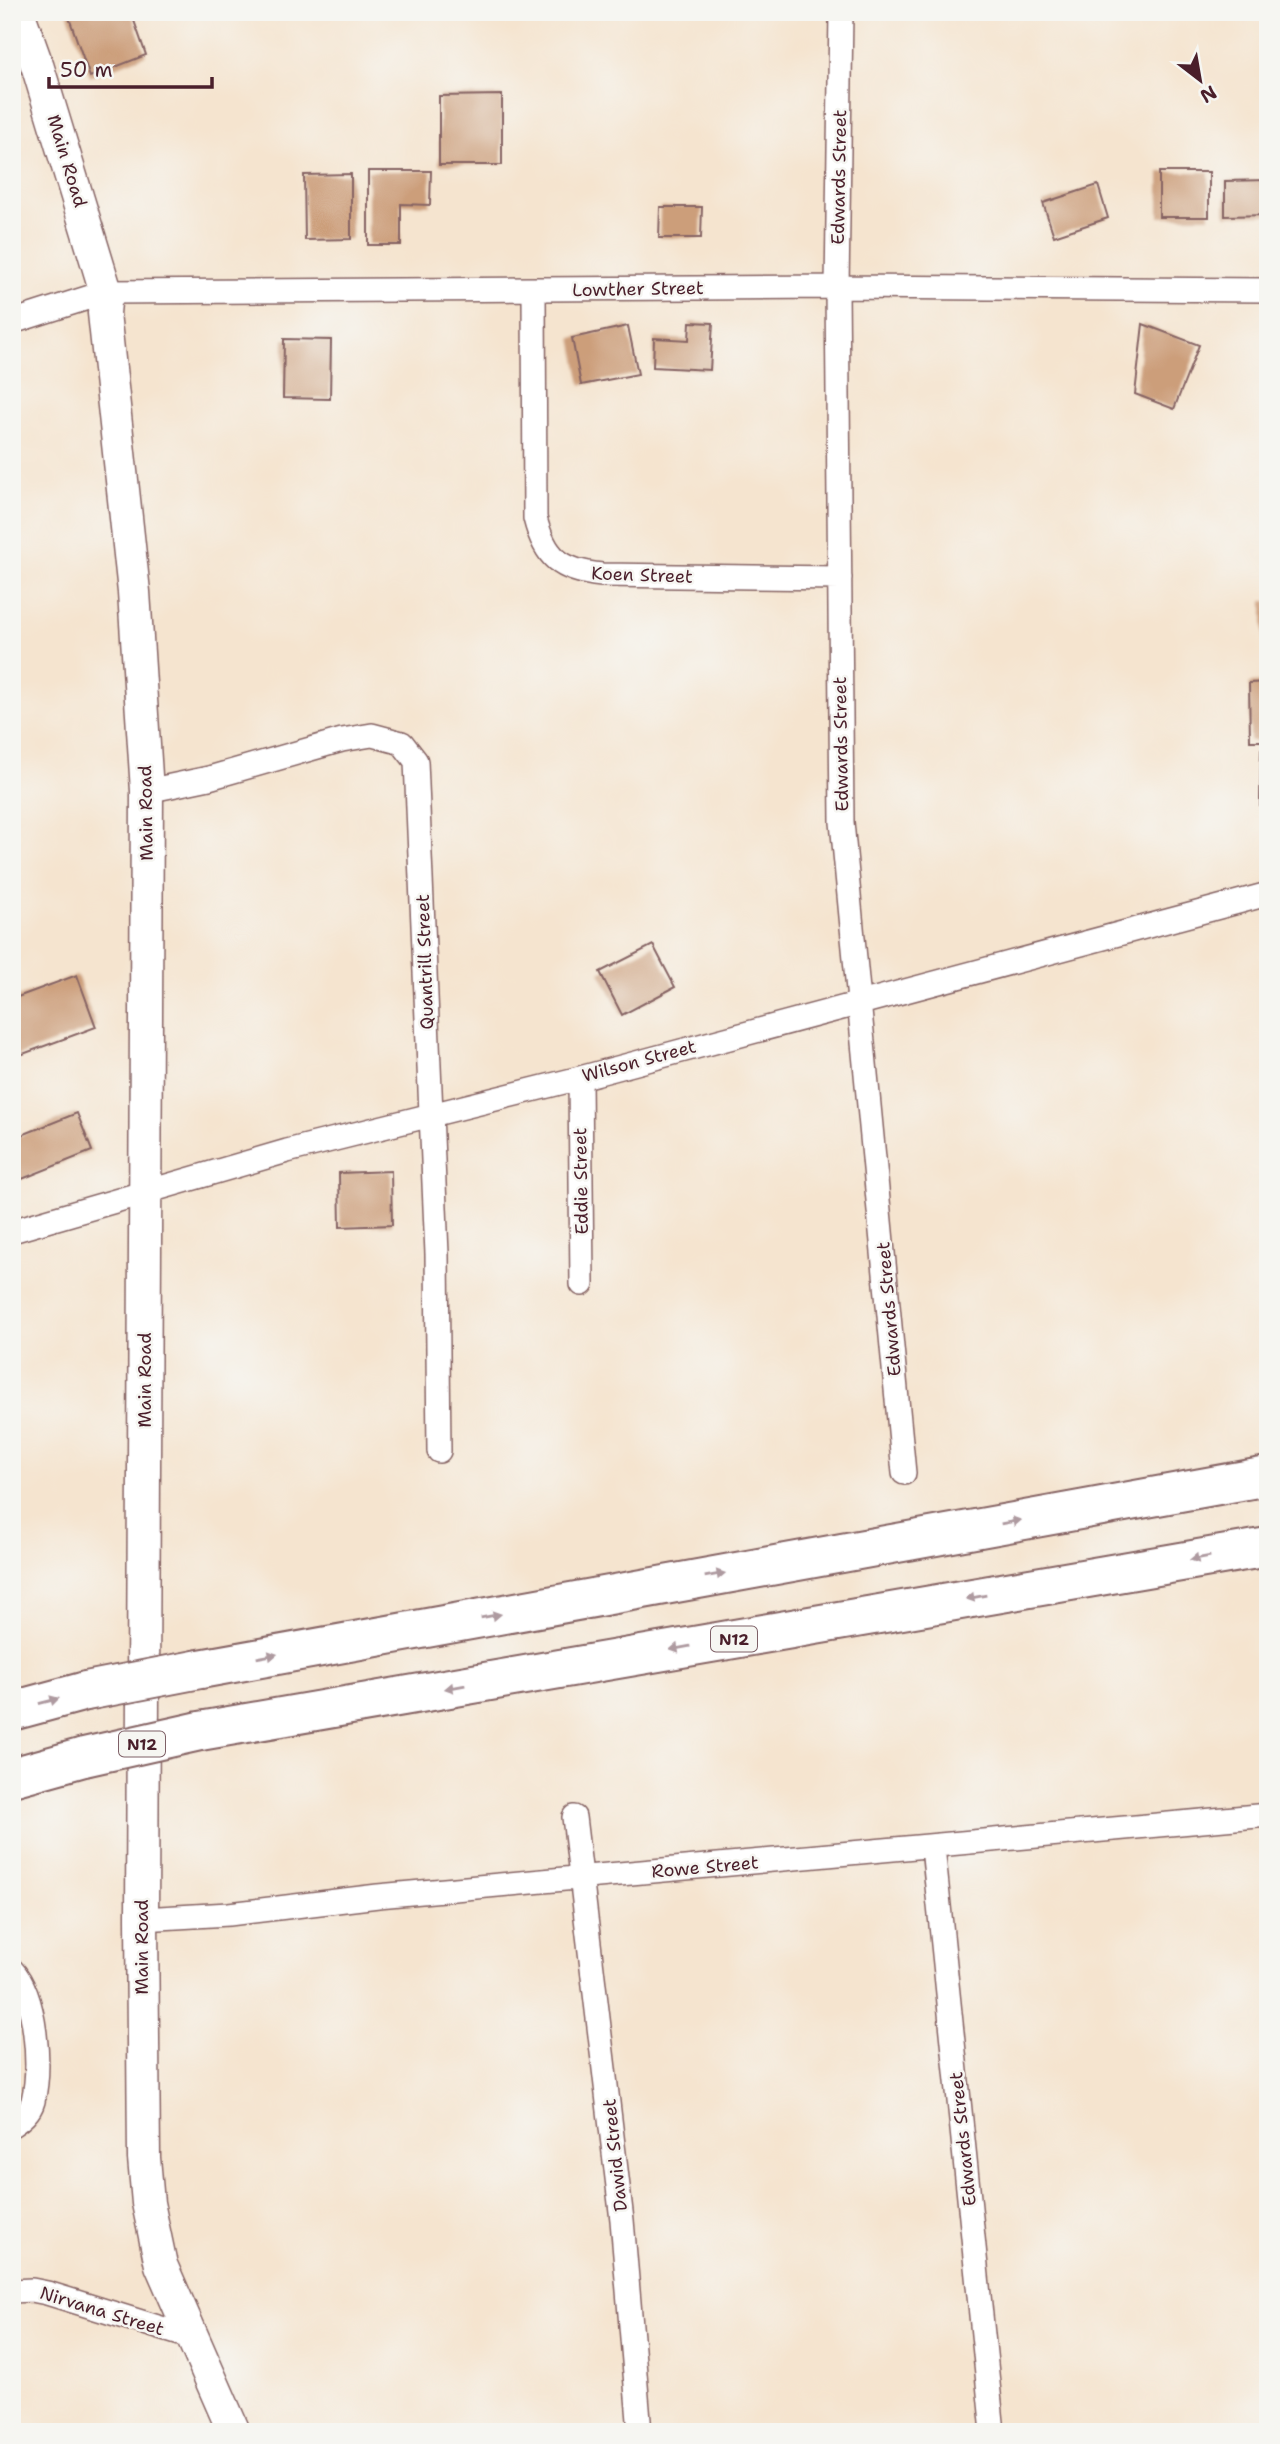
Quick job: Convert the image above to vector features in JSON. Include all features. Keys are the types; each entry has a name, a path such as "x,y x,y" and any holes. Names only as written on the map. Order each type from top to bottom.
{"highway":[{"path":"12,1711 86,1691 200,1668 1268,1476"},
{"name":"N12","path":"12,1777 84,1757 200,1731 1268,1547"}],"street":[{"name":"Main Road","path":"18,12 38,68 102,300 134,592 148,791 142,1919 142,2117 148,2203 161,2266 234,2432"},
{"name":"Edwards Street","path":"841,12 837,287 842,822 904,1473"},
{"name":"Main Road","path":"12,53 102,300"},
{"name":"Lowther Street","path":"12,322 102,300 534,290 837,287 1268,290"},
{"name":"Koen Street","path":"534,290 535,518 542,542 557,561 580,573 602,575 840,578"},
{"name":"Quantrill Street","path":"148,791 209,778 342,740 372,735 391,737 409,749 416,761 419,775 429,1115 437,1254 439,1451"},
{"name":"Wilson Street","path":"12,1231 286,1151 580,1078 1268,894"},
{"name":"Eddie Street","path":"580,1078 582,1284"},
{"name":"Rowe Street","path":"142,1919 229,1914 378,1896 1268,1815"},
{"name":"Dawid Street","path":"574,1817 584,1879 622,2220 640,2432"},
{"name":"Edwards Street","path":"933,1847 993,2432"},
{"path":"12,1970 22,1983 33,2010 35,2051 33,2101 27,2114 12,2125"},
{"name":"Nirvana Street","path":"12,2291 32,2290 47,2293 190,2337"}],"building":[{"path":"67,12 131,12 146,55 90,77"},
{"path":"502,95 502,165 439,165 439,96"},
{"path":"368,171 431,171 430,205 401,204 401,245 368,245"},
{"path":"1159,172 1209,172 1209,217 1159,217"},
{"path":"351,174 351,239 305,240 304,175"},
{"path":"1268,180 1268,215 1225,216 1225,181"},
{"path":"1098,185 1108,218 1054,236 1043,203"},
{"path":"660,207 702,207 701,238 659,238"},
{"path":"690,322 713,323 710,370 653,367 654,338 689,340"},
{"path":"1143,324 1199,345 1174,409 1135,394"},
{"path":"628,326 638,374 581,385 572,338"},
{"path":"284,339 331,340 330,399 283,398"},
{"path":"1263,601 1268,601 1268,646 1263,646"},
{"path":"1268,682 1268,741 1250,741 1249,683"},
{"path":"1261,749 1268,749 1268,806 1260,806"},
{"path":"653,945 675,987 622,1015 600,972"},
{"path":"77,975 96,1027 12,1058 12,999"},
{"path":"77,1113 92,1151 12,1183 12,1139"},
{"path":"391,1171 392,1225 340,1227 339,1173"}]}
